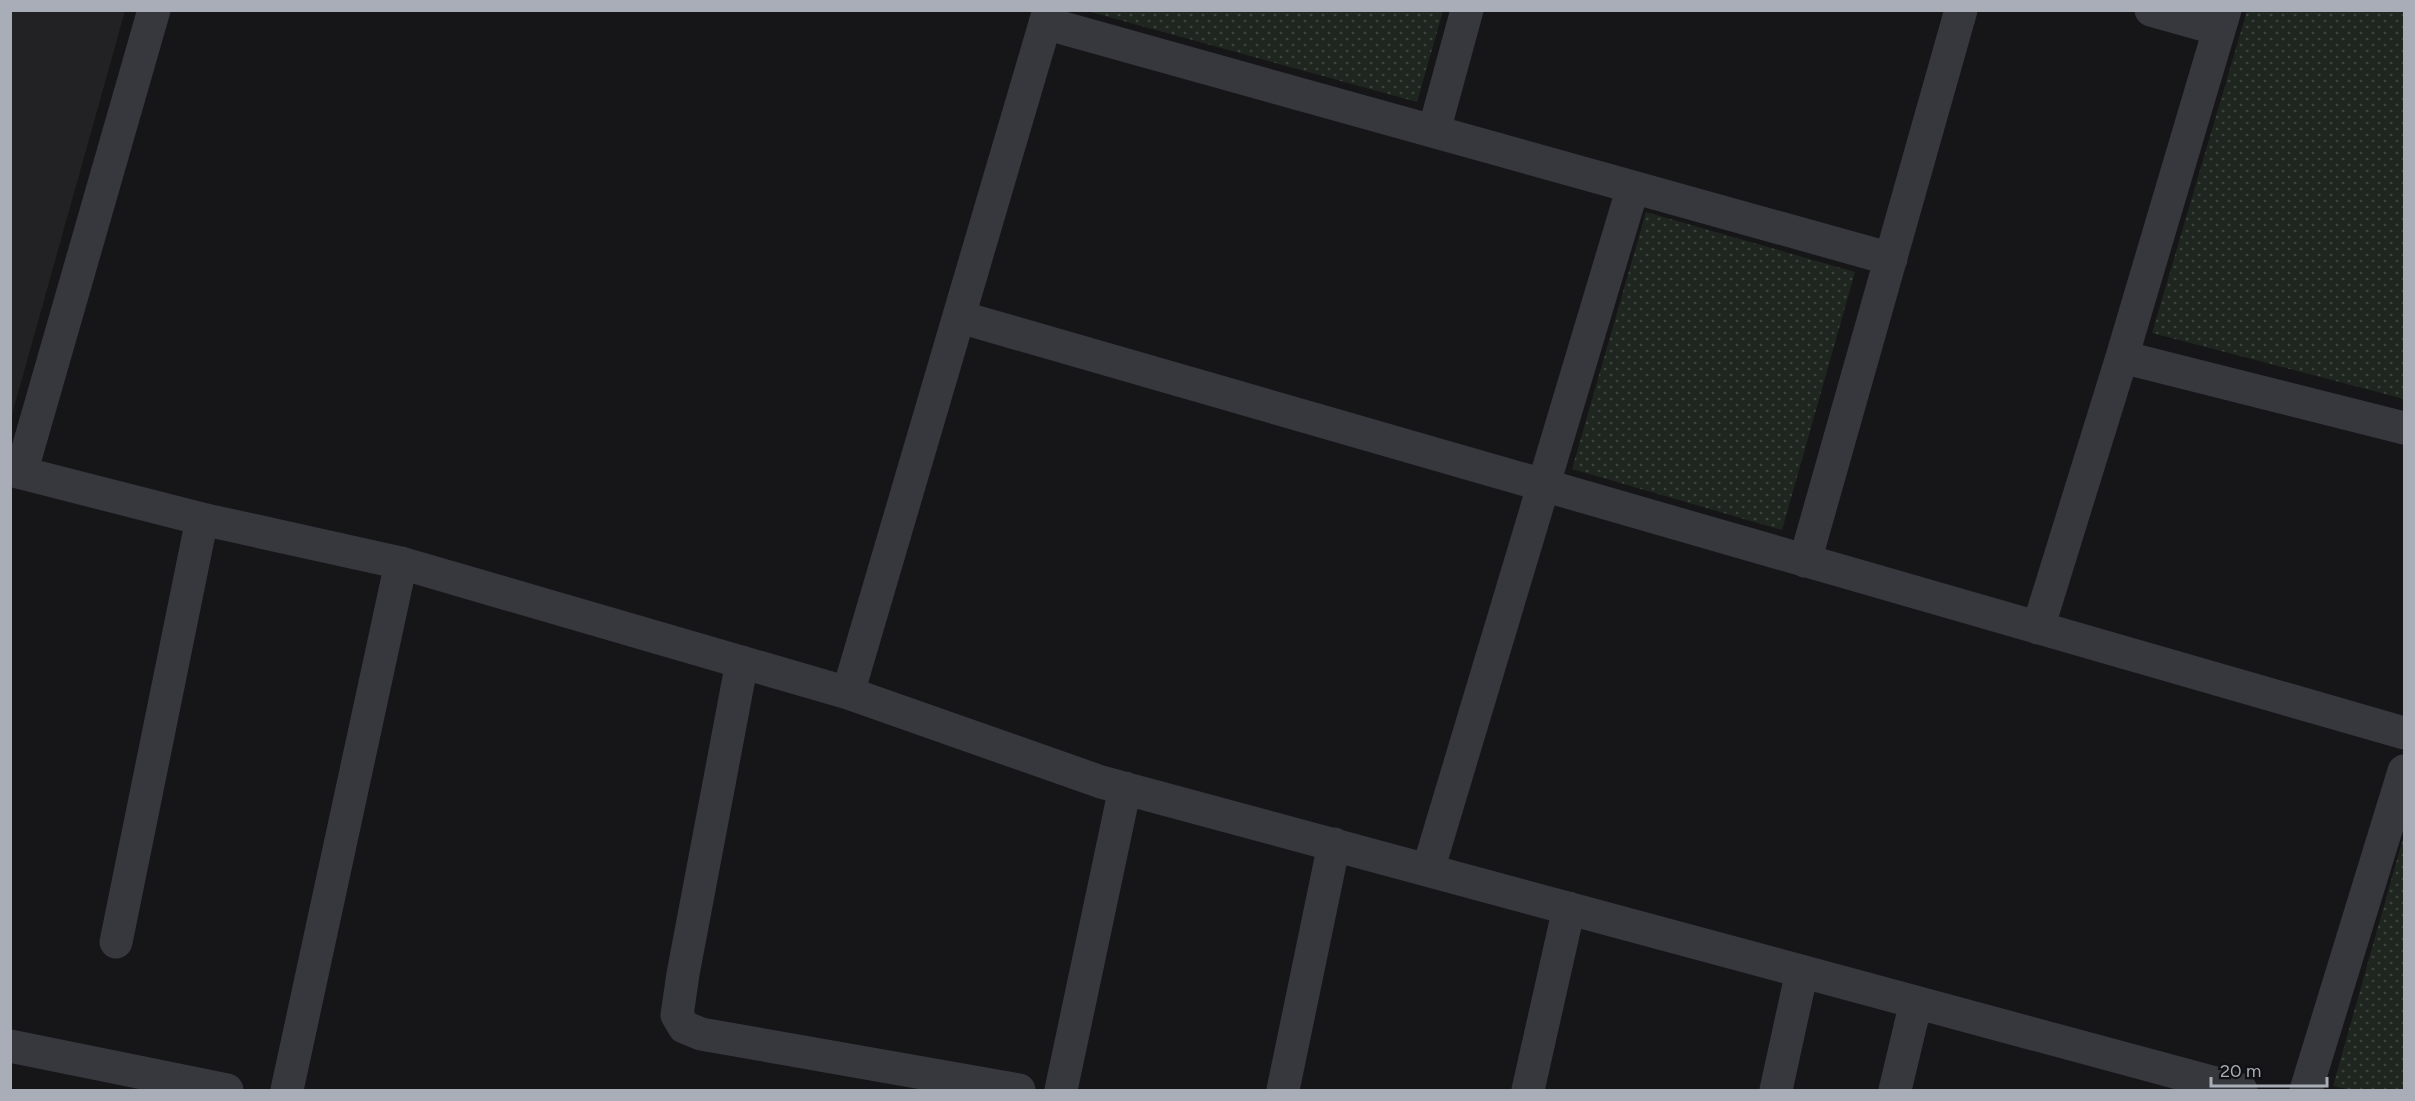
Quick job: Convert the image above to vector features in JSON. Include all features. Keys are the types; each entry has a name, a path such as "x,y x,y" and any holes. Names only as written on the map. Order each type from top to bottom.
{"street":[{"path":"154,10 16,472 202,519 400,563 848,693 1090,778 2241,1090"},
{"path":"1434,131 1467,10"},
{"path":"1804,561 1961,10"},
{"path":"2038,628 2122,357 2222,20 2151,10"},
{"path":"848,693 1047,17 1434,131 1891,259"},
{"path":"1428,870 1632,187"},
{"path":"960,317 2404,733"},
{"path":"2122,357 2404,428"},
{"path":"116,942 202,519"},
{"path":"286,1090 400,563"},
{"path":"741,662 683,974 678,1015 684,1027 701,1034 1019,1090"},
{"path":"2306,1090 2404,771"},
{"path":"1061,1090 1125,788"},
{"path":"1283,1090 1334,844"},
{"path":"1528,1090 1569,908"},
{"path":"1776,1090 1802,970"},
{"path":"1895,1090 1916,1002"},
{"path":"10,1046 226,1090"}],"shaded area":[{"path":"10,11 125,11 11,418"},
{"path":"1087,11 1443,11 1417,102"},
{"path":"2247,11 2404,11 2404,399 2152,333"},
{"path":"1646,212 1855,272 1782,530 1572,469"},
{"path":"2404,835 2404,1090 2350,1090 2333,1086"}]}
